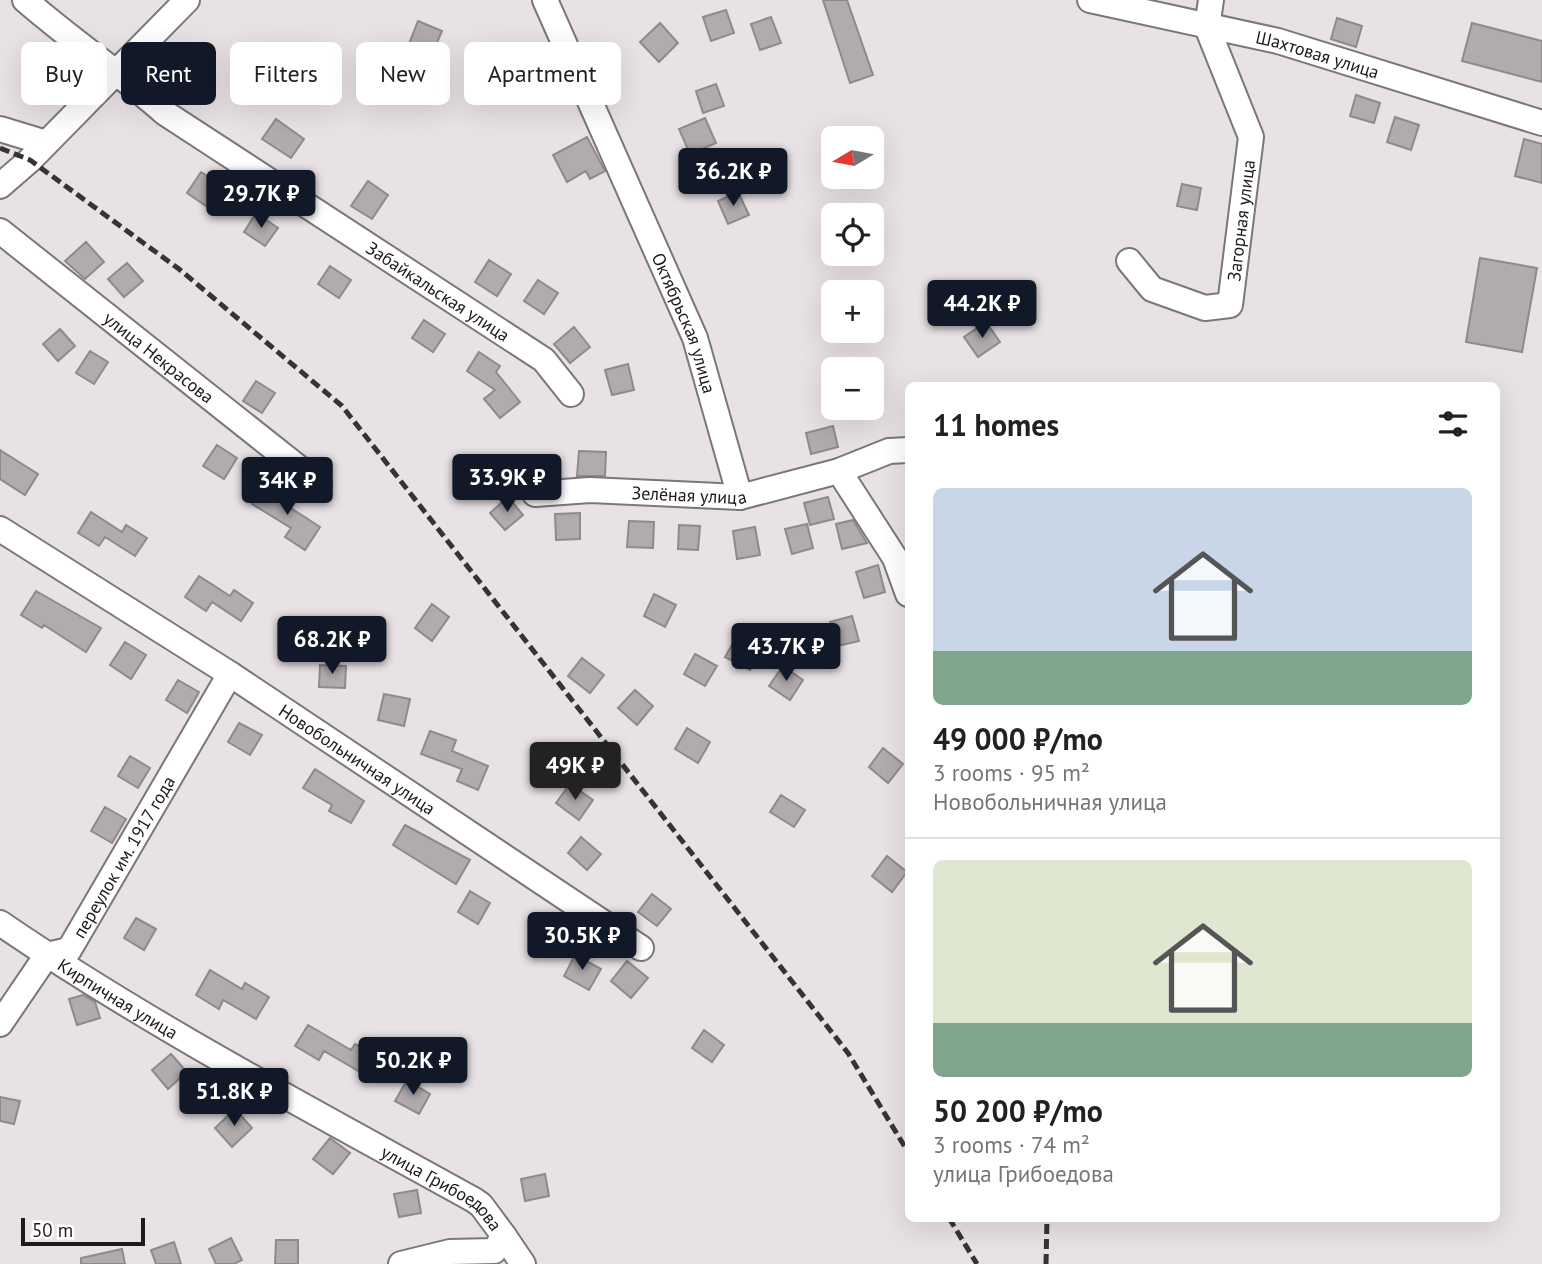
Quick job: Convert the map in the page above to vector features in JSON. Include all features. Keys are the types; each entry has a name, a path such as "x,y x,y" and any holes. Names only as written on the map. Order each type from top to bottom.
{"street":[{"name":"Забайкальская улица","path":"25,0 81,49 117,70 165,113 544,360 571,394"},
{"path":"0,186 187,0"},
{"name":"Октябрьская улица","path":"545,0 695,338 740,497"},
{"name":"Шахтовая улица","path":"1090,0 1278,41 1542,123"},
{"path":"1207,27 1211,0"},
{"name":"Загорная улица","path":"1129,261 1152,289 1205,308 1230,305 1251,137 1207,27"},
{"path":"0,128 46,143"},
{"name":"улица Некрасова","path":"0,230 319,484"},
{"name":"Зелёная улица","path":"535,495 590,490 740,497 839,471 889,450 905,450"},
{"path":"839,471 895,558 905,585"},
{"name":"Новобольничная улица","path":"0,529 230,674 641,948"},
{"name":"переулок им. 1917 года","path":"0,1024 47,956 69,950 230,674"},
{"name":"Кирпичная улица","path":"0,923 47,956 277,1091"},
{"name":"улица Грибоедова","path":"277,1091 474,1200 481,1205 504,1236 494,1251 450,1252 401,1264"},
{"path":"504,1236 523,1264"}],"building":[{"path":"823,0 847,0 873,75 850,83"},
{"path":"726,10 734,33 711,41 703,17"},
{"path":"771,17 781,43 760,50 751,24"},
{"path":"1337,18 1362,26 1356,47 1331,39"},
{"path":"418,21 442,31 437,42 410,42"},
{"path":"660,23 678,43 659,62 640,42"},
{"path":"1472,23 1542,41 1542,82 1462,61"},
{"path":"716,84 724,106 703,113 696,91"},
{"path":"1356,95 1380,103 1374,123 1350,116"},
{"path":"1395,117 1419,125 1411,150 1387,142"},
{"path":"705,118 716,143 690,154 679,129"},
{"path":"276,119 304,139 291,158 262,139"},
{"path":"587,137 605,171 590,179 586,171 567,182 553,155"},
{"path":"1524,139 1542,144 1542,183 1515,176"},
{"path":"201,172 223,186 209,208 187,193"},
{"path":"368,181 388,195 372,219 351,206"},
{"path":"1182,184 1201,188 1197,210 1177,206"},
{"path":"738,192 749,215 728,224 718,201"},
{"path":"256,213 278,228 265,246 244,232"},
{"path":"86,242 104,262 85,279 65,261"},
{"path":"1480,258 1537,268 1522,352 1466,342"},
{"path":"489,260 511,274 497,296 475,282"},
{"path":"127,263 143,281 124,297 108,279"},
{"path":"330,266 351,280 339,298 318,284"},
{"path":"538,280 558,293 544,314 524,301"},
{"path":"424,320 445,334 433,352 412,338"},
{"path":"986,322 1000,342 978,357 964,337"},
{"path":"574,327 590,347 570,363 554,344"},
{"path":"60,329 75,346 58,361 43,344"},
{"path":"90,351 108,362 94,384 76,373"},
{"path":"479,352 500,366 496,372 520,402 500,418 484,399 495,390 467,371"},
{"path":"628,364 634,390 612,395 605,370"},
{"path":"256,381 275,393 262,413 243,401"},
{"path":"833,426 838,447 811,454 806,433"},
{"path":"217,445 237,458 224,479 203,466"},
{"path":"0,450 38,474 25,495 0,479"},
{"path":"579,451 606,452 605,476 577,476"},
{"path":"265,484 286,498 283,503 320,527 305,550 285,537 291,528 252,504"},
{"path":"508,497 523,515 505,530 490,513"},
{"path":"828,497 834,519 810,525 804,503"},
{"path":"91,512 122,532 126,525 147,538 135,556 105,537 99,546 78,533"},
{"path":"580,513 580,539 556,540 555,514"},
{"path":"853,520 867,543 842,549 836,524"},
{"path":"629,521 654,522 653,548 627,547"},
{"path":"807,524 813,548 792,554 785,529"},
{"path":"679,525 700,526 698,550 678,549"},
{"path":"755,527 760,555 737,559 733,531"},
{"path":"878,565 885,592 864,598 856,572"},
{"path":"199,576 230,596 234,590 253,603 241,621 212,602 206,611 185,597"},
{"path":"36,591 101,628 86,652 44,625 42,628 21,615"},
{"path":"654,594 676,605 665,627 644,616"},
{"path":"432,604 449,617 432,641 415,628"},
{"path":"852,616 859,641 837,646 830,622"},
{"path":"737,636 761,649 750,670 725,657"},
{"path":"125,642 146,655 131,679 110,665"},
{"path":"695,654 717,666 705,686 684,674"},
{"path":"582,658 604,675 590,693 568,676"},
{"path":"320,665 346,666 345,688 319,687"},
{"path":"783,666 803,680 790,700 769,686"},
{"path":"178,680 199,692 187,713 166,700"},
{"path":"635,690 653,706 637,725 618,708"},
{"path":"384,694 410,699 404,726 378,720"},
{"path":"239,723 262,735 250,755 228,742"},
{"path":"687,728 710,742 698,763 675,749"},
{"path":"430,731 456,740 452,751 488,766 478,790 457,781 462,769 421,754"},
{"path":"883,748 903,764 888,783 869,767"},
{"path":"130,756 150,768 138,788 118,776"},
{"path":"315,769 364,801 351,823 329,811 332,805 303,788"},
{"path":"570,784 593,800 579,820 556,803"},
{"path":"781,795 805,810 794,827 770,812"},
{"path":"105,807 126,819 112,843 91,831"},
{"path":"405,825 470,860 456,884 393,845"},
{"path":"581,837 601,854 587,870 568,853"},
{"path":"887,856 905,870 905,875 892,892 872,876"},
{"path":"470,891 490,903 478,924 458,912"},
{"path":"652,894 671,909 657,926 638,912"},
{"path":"136,918 156,929 144,950 124,938"},
{"path":"575,955 601,969 589,990 564,976"},
{"path":"627,961 648,978 631,998 611,981"},
{"path":"210,970 242,989 245,983 269,997 256,1019 223,1000 219,1009 196,995"},
{"path":"83,995 95,1002 100,1018 77,1025 69,999"},
{"path":"308,1025 351,1050 355,1044 376,1056 365,1075 324,1051 319,1060 295,1046"},
{"path":"704,1030 724,1045 712,1062 692,1048"},
{"path":"171,1054 187,1072 168,1089 152,1070"},
{"path":"407,1080 430,1094 419,1114 395,1101"},
{"path":"0,1097 20,1101 14,1124 0,1121"},
{"path":"235,1109 252,1128 232,1147 215,1128"},
{"path":"330,1138 350,1153 333,1174 313,1159"},
{"path":"545,1174 549,1196 525,1201 521,1179"},
{"path":"417,1190 421,1213 399,1217 394,1194"},
{"path":"231,1238 242,1260 234,1264 216,1264 209,1249"},
{"path":"276,1240 298,1240 298,1264 275,1264"},
{"path":"174,1242 181,1264 156,1264 151,1250"},
{"path":"122,1249 125,1264 81,1264 81,1258"}],"railway":[{"path":"0,148 30,160 179,269 342,406 848,1053 905,1147"},
{"path":"951,1222 977,1264"},
{"path":"1046,1264 1047,1222"}]}
